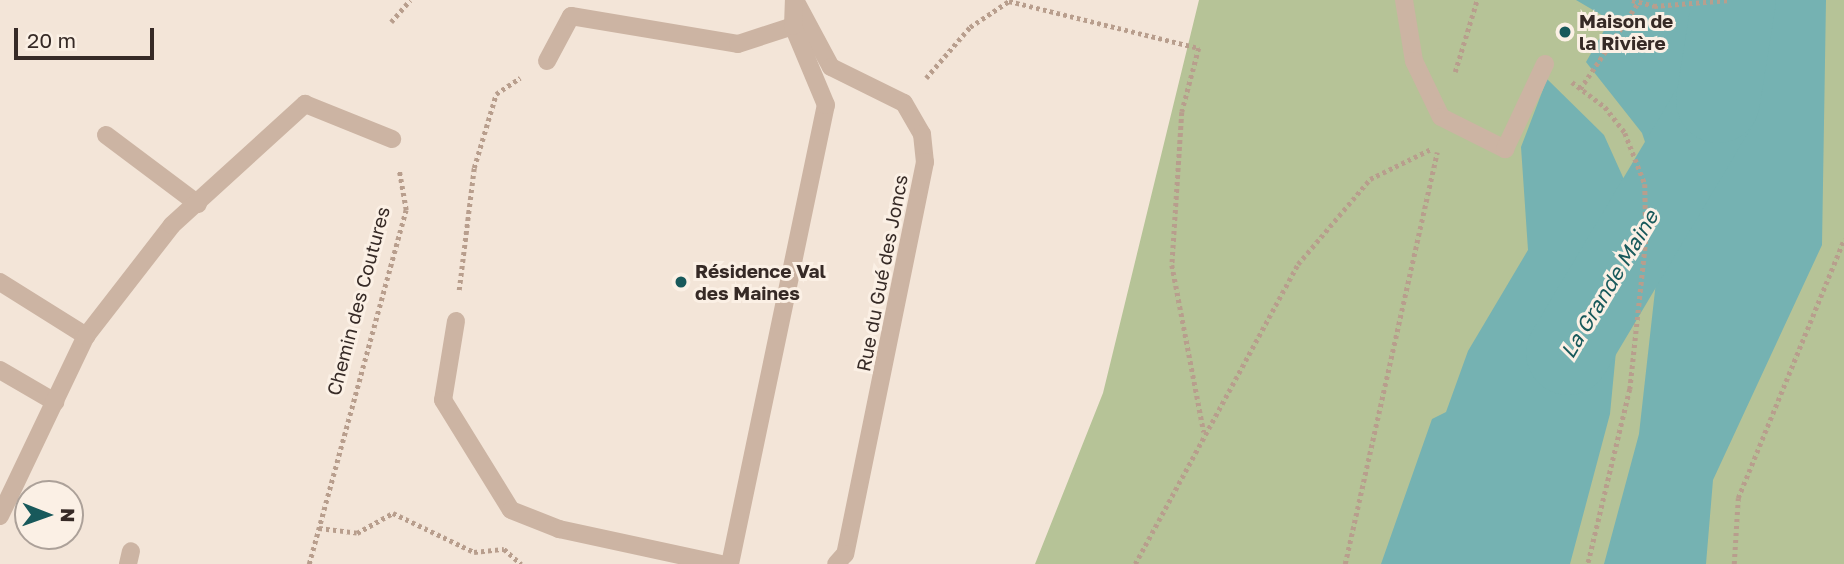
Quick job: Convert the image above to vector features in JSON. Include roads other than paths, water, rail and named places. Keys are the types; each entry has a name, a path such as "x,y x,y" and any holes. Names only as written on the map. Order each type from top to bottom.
{"street":[{"path":"730,564 826,105 793,26 794,0"},
{"name":"Rue du Gué des Joncs","path":"794,0 831,66 904,103 922,134 925,162 845,554 836,564"},
{"path":"1404,0 1414,61 1441,117 1505,149 1545,64"},
{"path":"547,61 571,16 738,44 793,26"},
{"path":"0,516 86,336 172,225 305,104 392,139"},
{"path":"106,135 198,204"},
{"path":"0,282 86,336"},
{"path":"456,321 443,400 511,510 559,529 720,564"},
{"path":"0,370 55,401"}],"water":[{"path":"1576,0 1826,0 1822,245 1713,480 1706,564 1604,564 1639,434 1665,201 1642,133 1586,62 1610,20"},
{"path":"1547,79 1604,135 1631,195 1610,414 1570,564 1381,564 1432,419 1446,412 1468,351 1528,250 1521,147"}],"waterway":[{"name":"La Grande Maine","path":"1568,353 1718,101 1734,0"}],"place":[{"name":"Maison de la Rivière","path":"1565,32"},
{"name":"Résidence Val des Maines","path":"681,282"}]}
